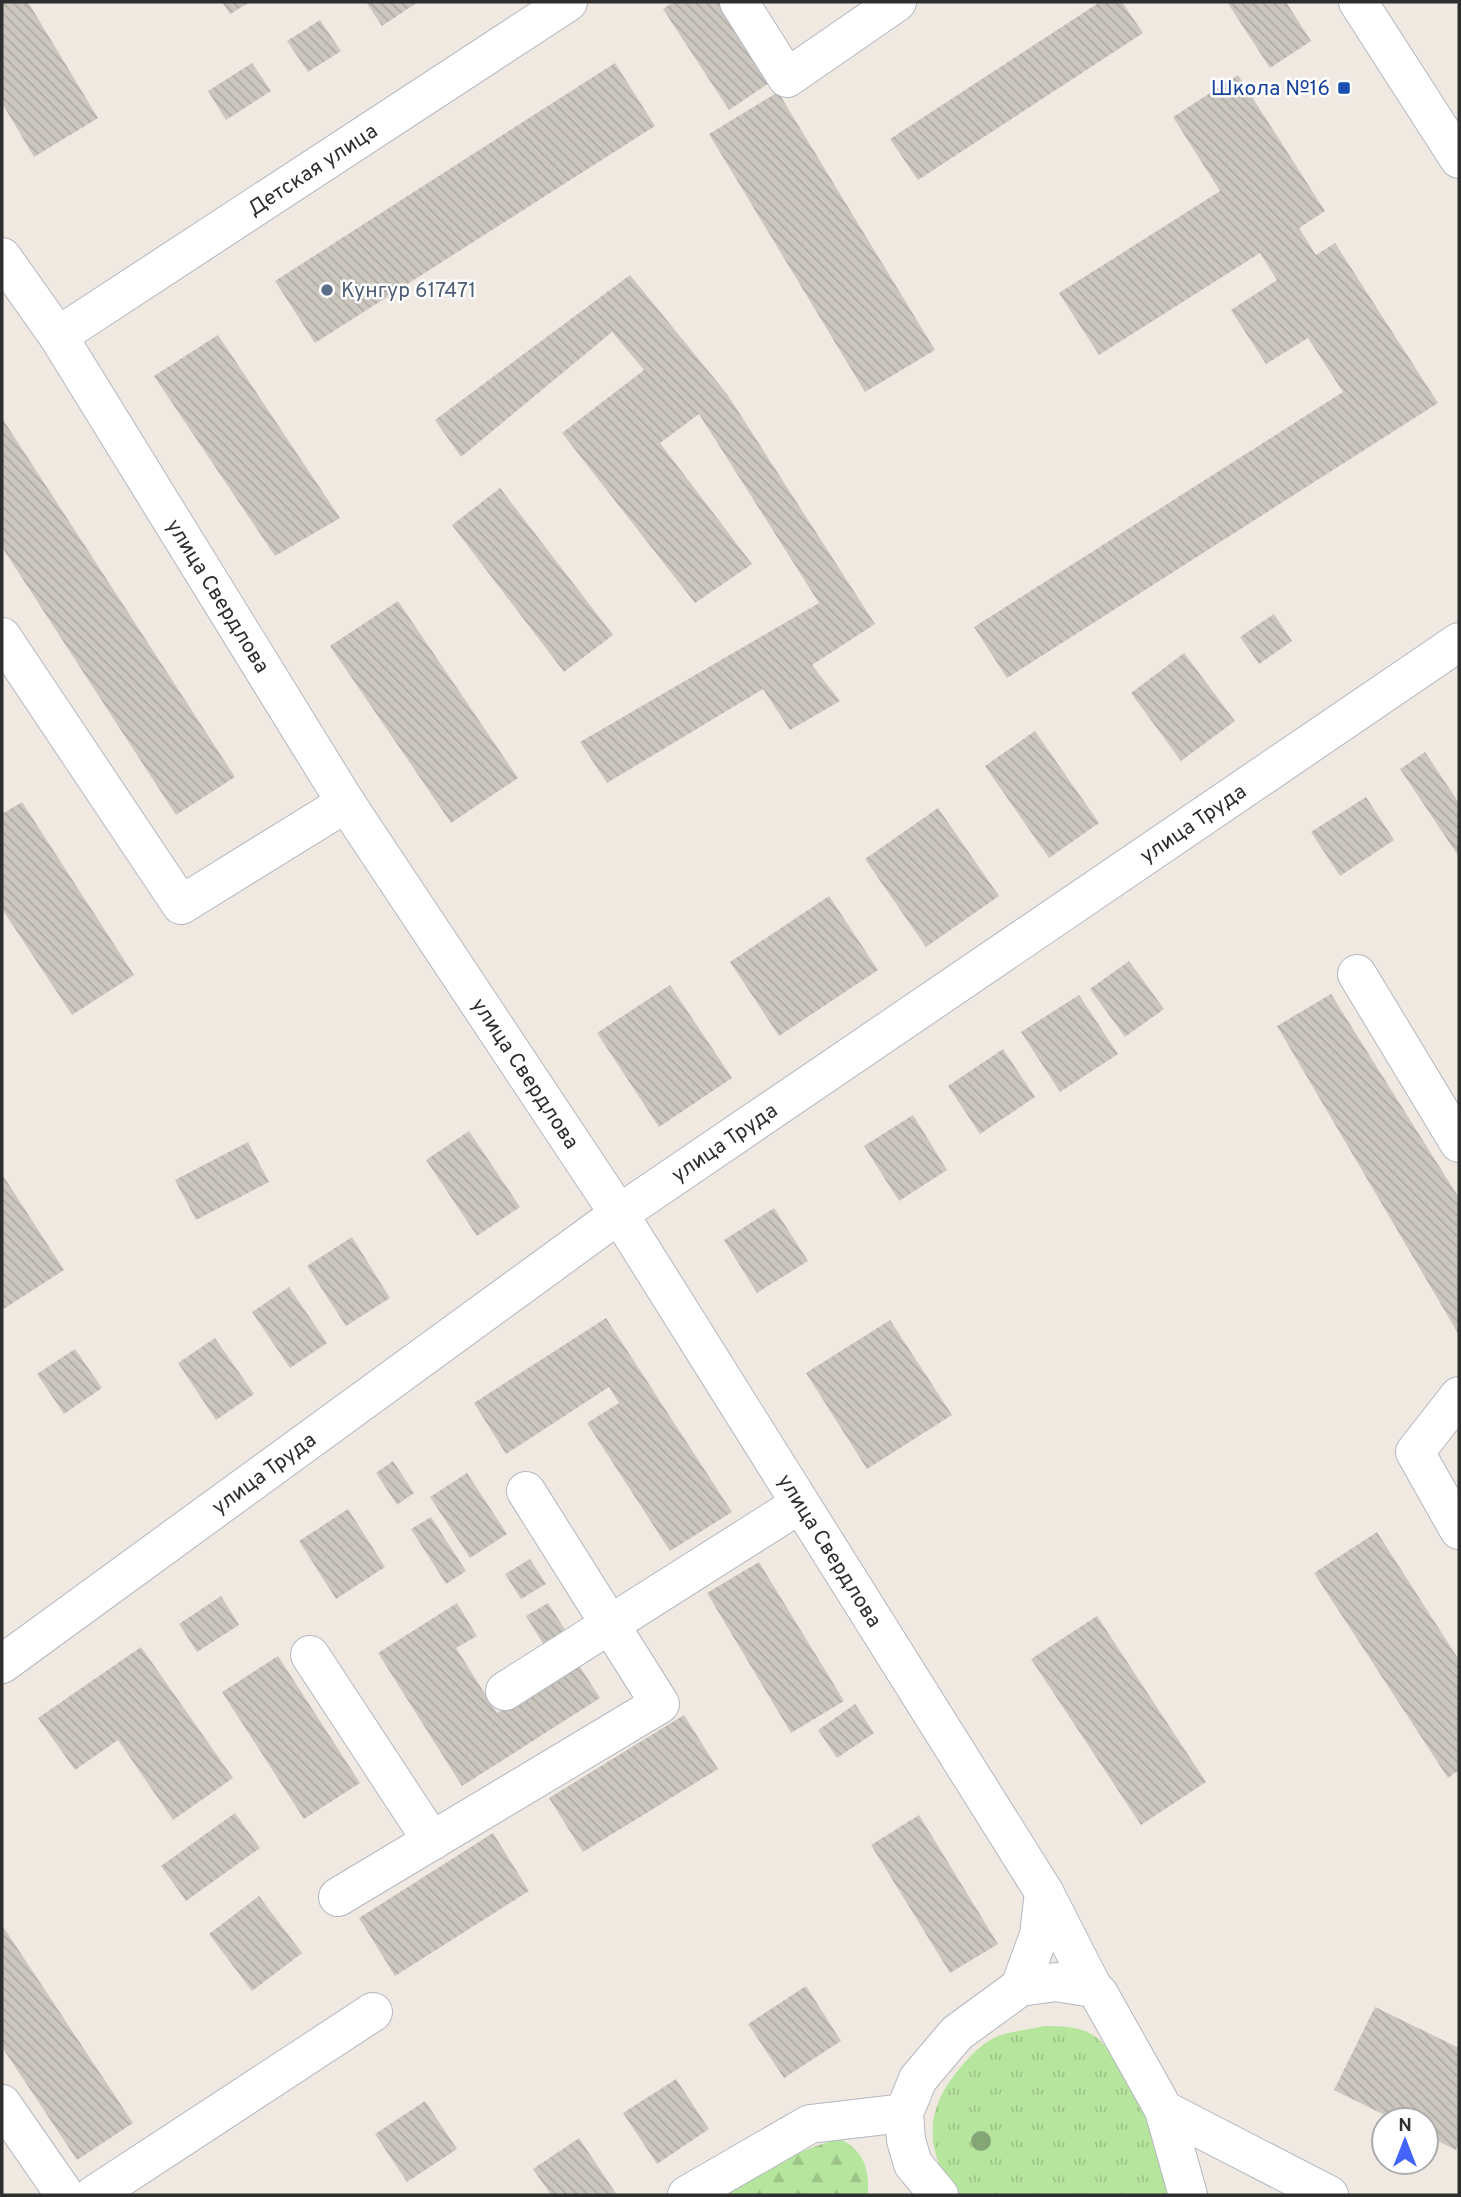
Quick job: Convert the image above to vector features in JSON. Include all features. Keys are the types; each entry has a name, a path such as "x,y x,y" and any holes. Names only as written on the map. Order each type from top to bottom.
{"street":[{"name":"Детская улица","path":"58,336 568,2"},
{"path":"739,2 787,78 897,2"},
{"path":"1358,2 1459,159"},
{"name":"улица Свердлова","path":"2,257 58,336 346,803 619,1214 1044,1892 1093,1988 1164,2110 1188,2195"},
{"path":"2,637 181,905 346,803"},
{"name":"улица Труда","path":"2,1664 619,1214 1459,642"},
{"path":"1357,974 1459,1143"},
{"path":"1459,1396 1415,1452 1459,1530"},
{"path":"338,1897 660,1704 526,1491"},
{"path":"505,1691 800,1504"},
{"path":"310,1655 432,1841"},
{"path":"1020,1987 1039,1935 1044,1892"},
{"path":"939,2195 913,2164 906,2140 904,2113 918,2079 957,2033 1020,1987 1056,1982 1093,1988"},
{"path":"94,2195 373,2012"},
{"path":"2,2104 65,2195"},
{"path":"1164,2110 1329,2195"},
{"path":"687,2195 810,2124 904,2113"}],"green space":[{"path":"1044,2026 1084,2031 1096,2037 1107,2049 1143,2111 1175,2195 954,2195 934,2146 934,2115 940,2099 960,2068 986,2043 1007,2033"},
{"path":"838,2138 854,2148 863,2161 868,2195 720,2195 782,2159"}],"building":[{"path":"2,2 28,2 98,118 34,157 2,103"},
{"path":"222,2 250,2 230,14"},
{"path":"366,2 418,2 382,26"},
{"path":"674,2 721,2 772,81 729,110 663,9"},
{"path":"1100,2 1122,2 1143,33 918,180 890,139"},
{"path":"1227,2 1286,2 1311,41 1270,68"},
{"path":"320,20 341,51 308,72 287,41"},
{"path":"252,63 271,91 226,120 208,91"},
{"path":"615,63 655,126 315,343 275,281"},
{"path":"1238,75 1325,211 1299,228 1316,255 1335,243 1438,403 1007,678 974,627 1343,392 1308,338 1266,364 1231,310 1277,280 1260,253 1099,355 1059,293 1220,191 1173,117"},
{"path":"778,92 935,350 865,392 709,134"},
{"path":"630,275 727,394 875,624 812,665 840,701 790,730 763,689 607,783 580,742 819,603 699,414 660,443 752,564 695,603 562,433 644,370 612,332 461,457 435,420"},
{"path":"218,335 340,518 275,556 154,376"},
{"path":"2,418 235,777 176,815 2,547"},
{"path":"500,488 613,635 564,672 452,525"},
{"path":"398,601 518,778 451,823 330,646"},
{"path":"1274,614 1292,641 1259,664 1240,637"},
{"path":"1184,653 1235,721 1181,761 1131,693"},
{"path":"1035,731 1099,823 1049,858 985,766"},
{"path":"1425,752 1459,803 1459,857 1400,769"},
{"path":"1366,797 1394,840 1340,876 1311,832"},
{"path":"22,802 134,975 72,1015 2,909 2,814"},
{"path":"938,808 999,896 926,947 865,859"},
{"path":"829,896 878,970 779,1036 730,962"},
{"path":"1129,961 1164,1009 1125,1037 1090,989"},
{"path":"670,985 732,1078 659,1127 597,1033"},
{"path":"1331,994 1459,1198 1459,1335 1277,1026"},
{"path":"1079,995 1118,1054 1060,1092 1021,1032"},
{"path":"1003,1049 1035,1097 980,1134 948,1086"},
{"path":"913,1115 947,1170 899,1201 864,1146"},
{"path":"469,1131 520,1207 477,1236 426,1160"},
{"path":"248,1142 269,1182 196,1220 175,1180"},
{"path":"2,1174 64,1270 2,1310"},
{"path":"774,1208 808,1261 757,1293 724,1240"},
{"path":"352,1237 390,1298 346,1326 307,1266"},
{"path":"289,1287 327,1343 290,1368 252,1312"},
{"path":"606,1318 732,1512 670,1551 587,1423 619,1403 609,1387 506,1454 474,1403"},
{"path":"890,1320 952,1415 867,1469 806,1373"},
{"path":"215,1338 254,1394 216,1420 178,1363"},
{"path":"75,1349 102,1388 64,1414 37,1374"},
{"path":"393,1461 414,1493 397,1505 376,1473"},
{"path":"467,1473 507,1534 470,1558 430,1497"},
{"path":"348,1509 385,1567 336,1599 299,1541"},
{"path":"431,1517 466,1571 446,1584 411,1529"},
{"path":"1377,1532 1459,1660 1459,1770 1448,1778 1314,1573"},
{"path":"530,1559 546,1584 521,1599 505,1574"},
{"path":"759,1562 844,1701 791,1733 707,1593"},
{"path":"221,1596 239,1625 197,1652 179,1624"},
{"path":"457,1603 477,1636 456,1648 497,1713 577,1662 600,1698 462,1786 378,1653"},
{"path":"548,1603 571,1639 549,1653 526,1616"},
{"path":"1097,1616 1206,1782 1141,1825 1031,1659"},
{"path":"141,1647 233,1778 173,1820 118,1740 75,1770 38,1718"},
{"path":"278,1656 360,1783 304,1819 222,1692"},
{"path":"855,1704 874,1733 837,1758 818,1730"},
{"path":"684,1715 718,1769 583,1852 549,1798"},
{"path":"235,1813 260,1848 186,1901 161,1866"},
{"path":"919,1815 998,1944 950,1973 871,1845"},
{"path":"493,1833 529,1891 395,1976 359,1918"},
{"path":"259,1896 302,1953 252,1991 209,1934"},
{"path":"2,1925 133,2123 77,2160 2,2047"},
{"path":"806,1986 841,2041 784,2078 748,2024"},
{"path":"1375,2007 1459,2048 1459,2143 1456,2150 1440,2142 1440,2106 1370,2108 1334,2090"},
{"path":"676,2079 709,2129 657,2164 623,2113"},
{"path":"425,2101 457,2149 407,2182 375,2134"},
{"path":"579,2138 617,2195 551,2195 533,2169"}],"place":[{"name":"Школа №16","path":"1344,88"},
{"name":"Кунгур 617471","path":"327,290"}]}
